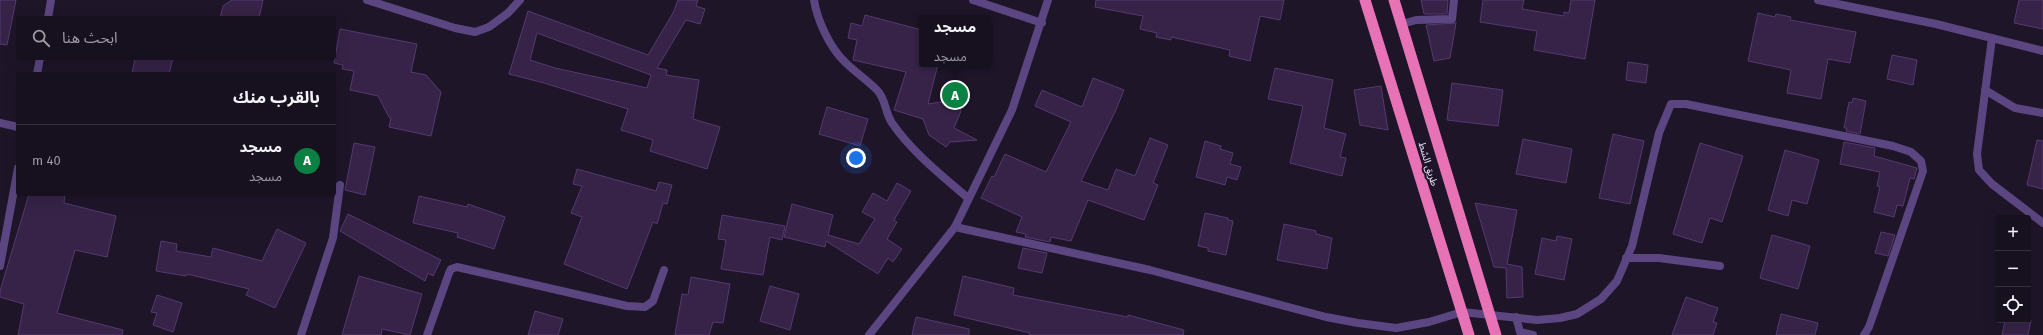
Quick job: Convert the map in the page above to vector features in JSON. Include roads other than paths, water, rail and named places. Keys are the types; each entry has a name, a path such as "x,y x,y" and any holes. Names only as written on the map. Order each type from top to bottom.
{"highway":[{"name":"طريق الشط","path":"1365,0 1469,335"},
{"name":"طريق الشط","path":"1394,0 1496,335"}],"street":[{"path":"48,16 51,0"},
{"path":"367,0 455,28 475,32 490,27 508,13 520,0"},
{"path":"814,0 822,24 837,53 844,62 878,90 883,98 888,117 906,140 938,173 968,198"},
{"path":"973,0 1042,23"},
{"path":"869,335 955,227 1012,110 1042,23 1048,0"},
{"path":"1402,24 1416,20 1452,19 1454,0"},
{"path":"1818,0 1936,24 2043,51"},
{"path":"1992,38 1976,154 1979,170 1992,184 2043,223"},
{"path":"37,72 40,60"},
{"path":"1985,90 2014,108 2043,113"},
{"path":"955,227 1150,270 1326,317 1358,323 1396,328 1428,322 1462,312 1537,320 1577,314 1601,299 1617,281 1632,246 1659,133 1671,104 1686,104 1893,146 1911,152 1921,162 1923,171 1869,327 1864,335"},
{"path":"0,123 16,127"},
{"path":"0,266 16,179"},
{"path":"301,335 333,238 340,185"},
{"path":"1626,258 1659,258 1720,266"},
{"path":"427,335 449,273 451,269 457,267 563,291 610,304 639,306 645,306 653,301 664,270"},
{"path":"1516,317 1520,332 1532,335"}],"place":[{"name":"مسجد","path":"955,95"}]}
